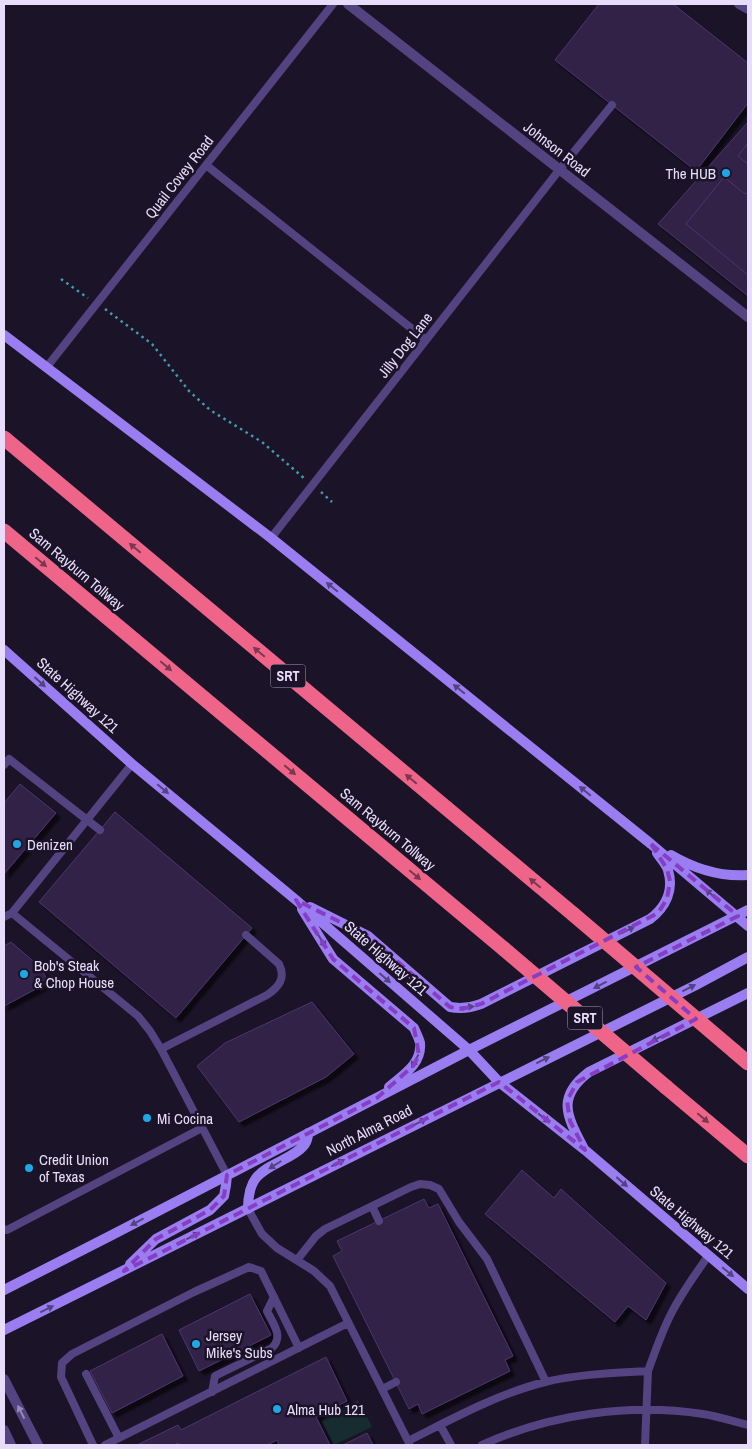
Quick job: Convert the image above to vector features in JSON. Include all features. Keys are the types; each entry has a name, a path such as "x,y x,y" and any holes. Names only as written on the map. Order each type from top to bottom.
{"highway":[{"name":"SRT","path":"4,438 573,914 748,1063"},
{"name":"Sam Rayburn Tollway","path":"4,531 504,949 748,1156"}],"main road":[{"path":"4,335 271,538 651,844 748,926"},
{"name":"State Highway 121","path":"4,650 132,764 296,900 469,1050 499,1082 585,1150 748,1289"},
{"path":"651,844 704,871 731,875 748,875"},
{"path":"296,900 368,936 450,1007 471,1008 526,982 650,919 658,913 668,898 670,881 667,869 651,844"},
{"path":"296,900 333,959 414,1028 420,1042 419,1055 414,1066 377,1098"},
{"name":"North Alma Road","path":"4,1290 469,1050 748,910"},
{"name":"North Alma Road","path":"4,1330 694,986 748,957"},
{"path":"585,1150 570,1121 567,1101 577,1082 589,1072 748,993"},
{"path":"248,1209 252,1184 257,1177 271,1166 298,1151 306,1143 308,1133"},
{"path":"124,1271 156,1238 210,1210 224,1196 227,1175"}],"street":[{"name":"Johnson Road","path":"348,4 748,317"},
{"path":"739,4 748,9"},
{"path":"4,1379 38,1445"},
{"path":"4,1430 11,1445"}],"lane":[{"name":"Quail Covey Road","path":"46,368 333,4"},
{"name":"Jilly Dog Lane","path":"271,538 612,105"},
{"path":"206,165 426,340"},
{"path":"5,760 100,830"},
{"path":"4,917 12,913 132,764"},
{"path":"12,913 138,1016 161,1049 227,1175"},
{"path":"161,1049 276,989 282,976 279,964 246,935"},
{"path":"4,1229 7,1230 202,1128"},
{"path":"297,1260 316,1236 372,1206 420,1184 430,1185 439,1189 459,1222 487,1259 546,1382"},
{"path":"372,1206 379,1221"},
{"path":"248,1209 262,1234 277,1248 322,1277 330,1286 409,1443 483,1404 546,1382 596,1374 648,1371"},
{"path":"645,1445 648,1371 670,1316 708,1256"},
{"path":"93,1445 61,1377 62,1363 72,1354 194,1292 249,1267 261,1271 300,1348"},
{"path":"212,1392 215,1376 272,1348 277,1343 278,1335 267,1311 274,1296"},
{"path":"105,1445 348,1323"},
{"path":"86,1374 119,1438"},
{"path":"382,1389 396,1382"},
{"path":"482,1445 502,1436 544,1423 604,1411 646,1409 705,1414 748,1425"},
{"path":"440,1425 450,1445"}],"path":[{"path":"61,279 88,297"},
{"path":"104,309 152,344 189,391 210,410 262,442 304,478"},
{"path":"319,491 332,502"}],"highlighted area":[{"path":"651,844 738,916 636,967 696,1019 577,1082 567,1101 570,1121 585,1150 499,1082 124,1271 156,1239 210,1210 224,1196 227,1175 377,1098 413,1066 419,1055 414,1028 333,959 296,900 368,936 450,1007 462,1009 481,1004 658,913 667,899 670,881 667,869"}],"green space":[{"path":"358,1400 372,1427 334,1445 321,1420"}],"building":[{"path":"599,4 673,4 748,63 748,103 696,171 555,60"},
{"name":"The HUB","path":"748,122 748,296 658,224"},
{"path":"748,143 748,164 738,156"},
{"path":"724,177 745,194 748,191 748,275 686,224"},
{"name":"Denizen","path":"20,784 56,813 4,874 4,803"},
{"path":"115,812 252,928 176,1018 39,902"},
{"name":"Bob's Steak & Chop House","path":"11,942 39,966 49,982 4,1006 4,946"},
{"path":"312,1002 354,1054 326,1077 239,1122 197,1066 225,1043"},
{"path":"522,1170 554,1198 561,1189 666,1283 646,1320 628,1306 615,1322 485,1214"},
{"path":"424,1199 429,1208 438,1204 513,1356 505,1360 510,1371 422,1414 418,1404 409,1409 333,1256 342,1251 337,1241"},
{"path":"250,1294 271,1335 199,1371 179,1330"},
{"path":"162,1334 183,1376 112,1413 90,1371"},
{"name":"Alma Hub 121","path":"326,1357 347,1401 316,1417 330,1445 279,1445 277,1440 267,1445 180,1445 178,1443 174,1445 137,1445 178,1425 181,1430"},
{"name":"Alma Hub 121","path":"367,1433 373,1445 343,1445"}],"place":[{"name":"The HUB","path":"726,173"},
{"name":"Denizen","path":"17,844"},
{"name":"Bob's Steak & Chop House","path":"24,974"},
{"name":"Mi Cocina","path":"147,1118"},
{"name":"Credit Union of Texas","path":"29,1168"},
{"name":"Jersey Mike's Subs","path":"196,1344"},
{"name":"Alma Hub 121","path":"277,1409"}]}
